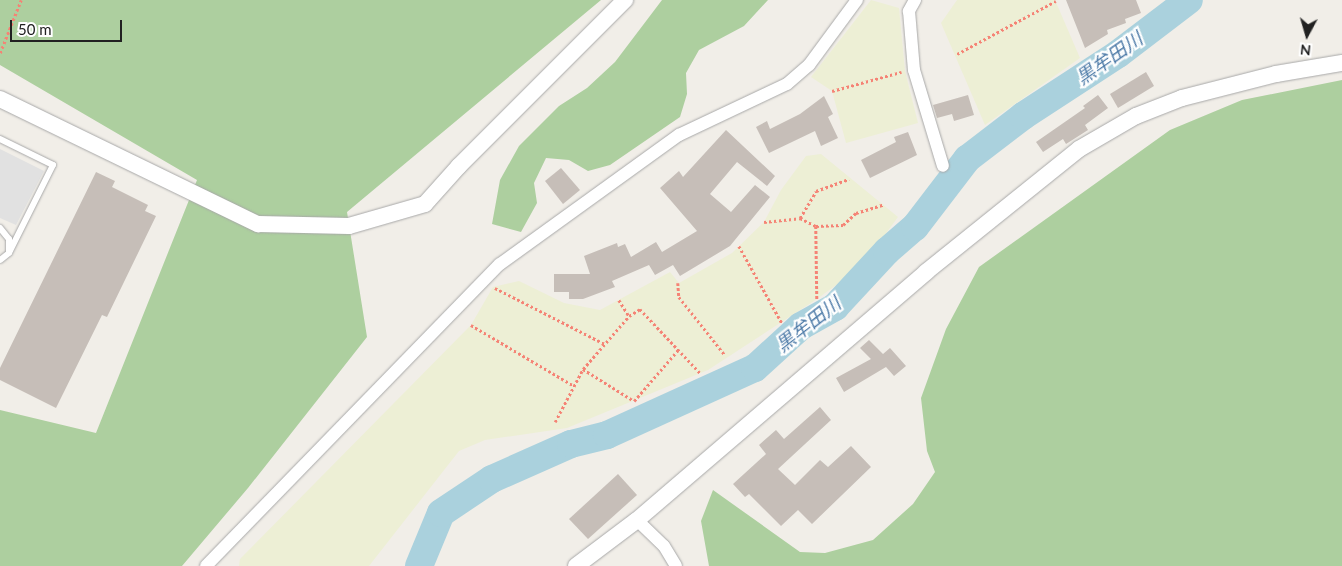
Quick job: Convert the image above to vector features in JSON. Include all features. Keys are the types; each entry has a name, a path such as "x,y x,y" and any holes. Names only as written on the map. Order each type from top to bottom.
{"street":[{"path":"0,99 258,224 349,226 425,204 458,166 625,0"},
{"path":"206,566 500,264 679,135 787,84 809,65 857,0"},
{"path":"915,0 909,11 914,70 942,166"},
{"path":"576,566 636,520 926,272 1079,149 1136,116 1182,98 1276,74 1342,63"},
{"path":"636,520 664,546 676,566"}],"lane":[{"path":"0,139 53,165 9,253 0,260"},
{"path":"0,228 8,239 9,253"}],"path":[{"path":"0,53 20,0"},
{"path":"956,54 1056,2"},
{"path":"832,91 905,71"},
{"path":"800,218 816,191 849,179"},
{"path":"764,222 800,218 816,226 843,225 856,213 883,205"},
{"path":"816,226 817,299"},
{"path":"738,246 782,323"},
{"path":"678,283 679,297 725,355"},
{"path":"493,287 605,344"},
{"path":"619,300 629,316"},
{"path":"555,422 583,369 629,316 640,309 700,373"},
{"path":"471,325 574,386"},
{"path":"583,369 634,401 678,350"}],"green space":[{"path":"0,0 601,0 347,212 367,337 248,488 182,566 0,566 0,410 96,433 197,180 0,65"},
{"path":"662,0 768,0 744,26 699,50 686,73 687,94 680,117 610,165 588,171 569,160 546,158 534,183 537,203 521,232 492,224 500,180 519,146 559,106 587,88 615,62"},
{"path":"871,0 899,8 905,71 918,123 846,143 832,91 811,77"},
{"path":"957,0 1055,0 1080,58 985,125 941,23"},
{"path":"1342,80 1342,566 709,566 701,521 713,490 800,552 825,553 873,540 913,504 935,472 927,451 921,398 946,329 979,267 1170,130 1242,100"},
{"path":"821,154 898,217 862,266 817,299 708,370 567,428 485,440 459,451 369,566 239,566 240,559 471,325 493,287 519,281 564,303 600,310 670,272 679,283 732,253 764,222 781,190 806,156"}],"shaded area":[{"path":"0,149 44,171 16,225 0,218"}],"building":[{"path":"1066,0 1136,0 1141,13 1125,19 1126,23 1107,30 1108,34 1085,48"},
{"path":"1146,72 1154,86 1118,108 1110,94"},
{"path":"968,95 974,115 954,121 952,114 937,118 933,105"},
{"path":"1098,95 1108,108 1085,125 1088,130 1066,144 1063,139 1043,152 1036,142 1085,108 1083,106"},
{"path":"824,96 833,114 828,117 838,138 821,146 815,131 769,153 756,127 767,121 770,129 800,114"},
{"path":"726,130 775,176 767,186 737,162 710,194 731,212 755,185 770,197 730,246 680,276 673,265 655,275 649,265 612,281 615,287 583,299 569,299 569,292 554,292 554,274 590,274 584,256 617,243 618,247 625,244 631,257 656,242 662,252 697,231 660,188 679,171 683,177"},
{"path":"908,132 917,155 870,178 861,160 896,142 894,137"},
{"path":"561,168 580,190 563,204 545,181"},
{"path":"96,172 115,181 112,187 148,205 145,211 156,216 107,317 102,315 56,408 0,380 0,368"},
{"path":"869,340 883,354 890,348 906,366 894,376 886,367 844,392 836,378 871,359 860,348"},
{"path":"820,407 831,420 778,469 795,485 820,460 828,467 851,446 871,467 812,524 798,510 781,526 749,494 745,497 733,484 766,454 759,445 776,430 784,439"},
{"path":"618,474 637,495 588,539 569,519"}],"waterway":[{"name":"黒牟田川","path":"419,566 441,513 492,479 571,444 607,435 755,368 801,326 835,307 887,251 915,227 967,159 1023,116 1118,54 1189,0"}]}
